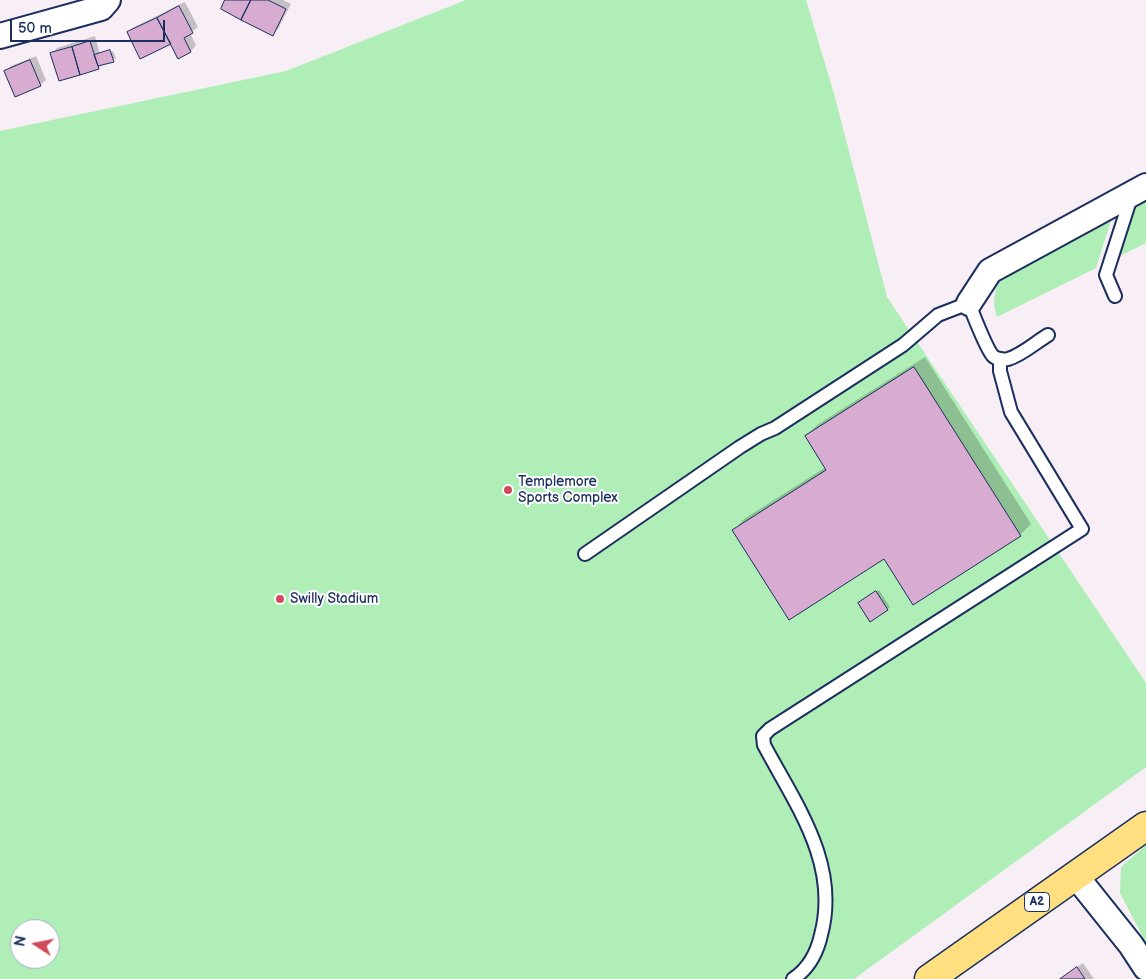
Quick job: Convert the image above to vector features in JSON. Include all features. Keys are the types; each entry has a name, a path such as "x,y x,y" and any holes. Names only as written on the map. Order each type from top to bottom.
{"highway":[{"name":"A2","path":"929,979 1146,826"}],"street":[{"path":"0,36 101,8 108,0"},
{"path":"969,302 990,271 1139,190"},
{"path":"1075,876 1131,945 1146,968"}],"lane":[{"path":"1115,296 1106,275 1139,190"},
{"path":"585,554 740,447 775,428 904,345 938,315 969,302 977,325 993,356 1000,359 1007,359 1020,353 1048,335"},
{"path":"793,979 801,973 812,959 820,941 826,918 826,892 822,866 815,841 764,745 763,736 770,729 1082,529 1011,412 1000,371 1000,359"}],"green space":[{"name":"Templemore Sports Complex","path":"466,0 806,0 834,94 887,297 1146,683 1146,767 854,979 0,979 0,131 286,71"},
{"path":"1146,200 1146,243 1122,255 1120,252 1134,207"},
{"path":"1114,211 1096,268 997,317 994,303 995,292 1008,271"},
{"path":"1146,845 1146,943 1120,893 1121,867"}],"building":[{"path":"225,0 251,0 241,20 221,9"},
{"path":"251,0 268,0 286,9 273,36 241,20"},
{"path":"179,6 193,33 184,38 191,52 178,59 157,18"},
{"path":"157,18 171,44 140,59 127,32"},
{"path":"90,41 99,69 80,75 72,47"},
{"path":"72,47 80,75 59,81 50,53"},
{"path":"110,50 114,62 98,66 94,55"},
{"path":"30,60 41,86 15,97 4,71"},
{"path":"914,367 1021,536 913,605 884,559 789,620 732,530 826,470 805,436"},
{"path":"876,591 888,610 870,622 858,603"},
{"path":"1077,967 1085,979 1060,979"}],"place":[{"name":"Templemore Sports Complex","path":"508,490"},
{"name":"Swilly Stadium","path":"280,599"}]}
